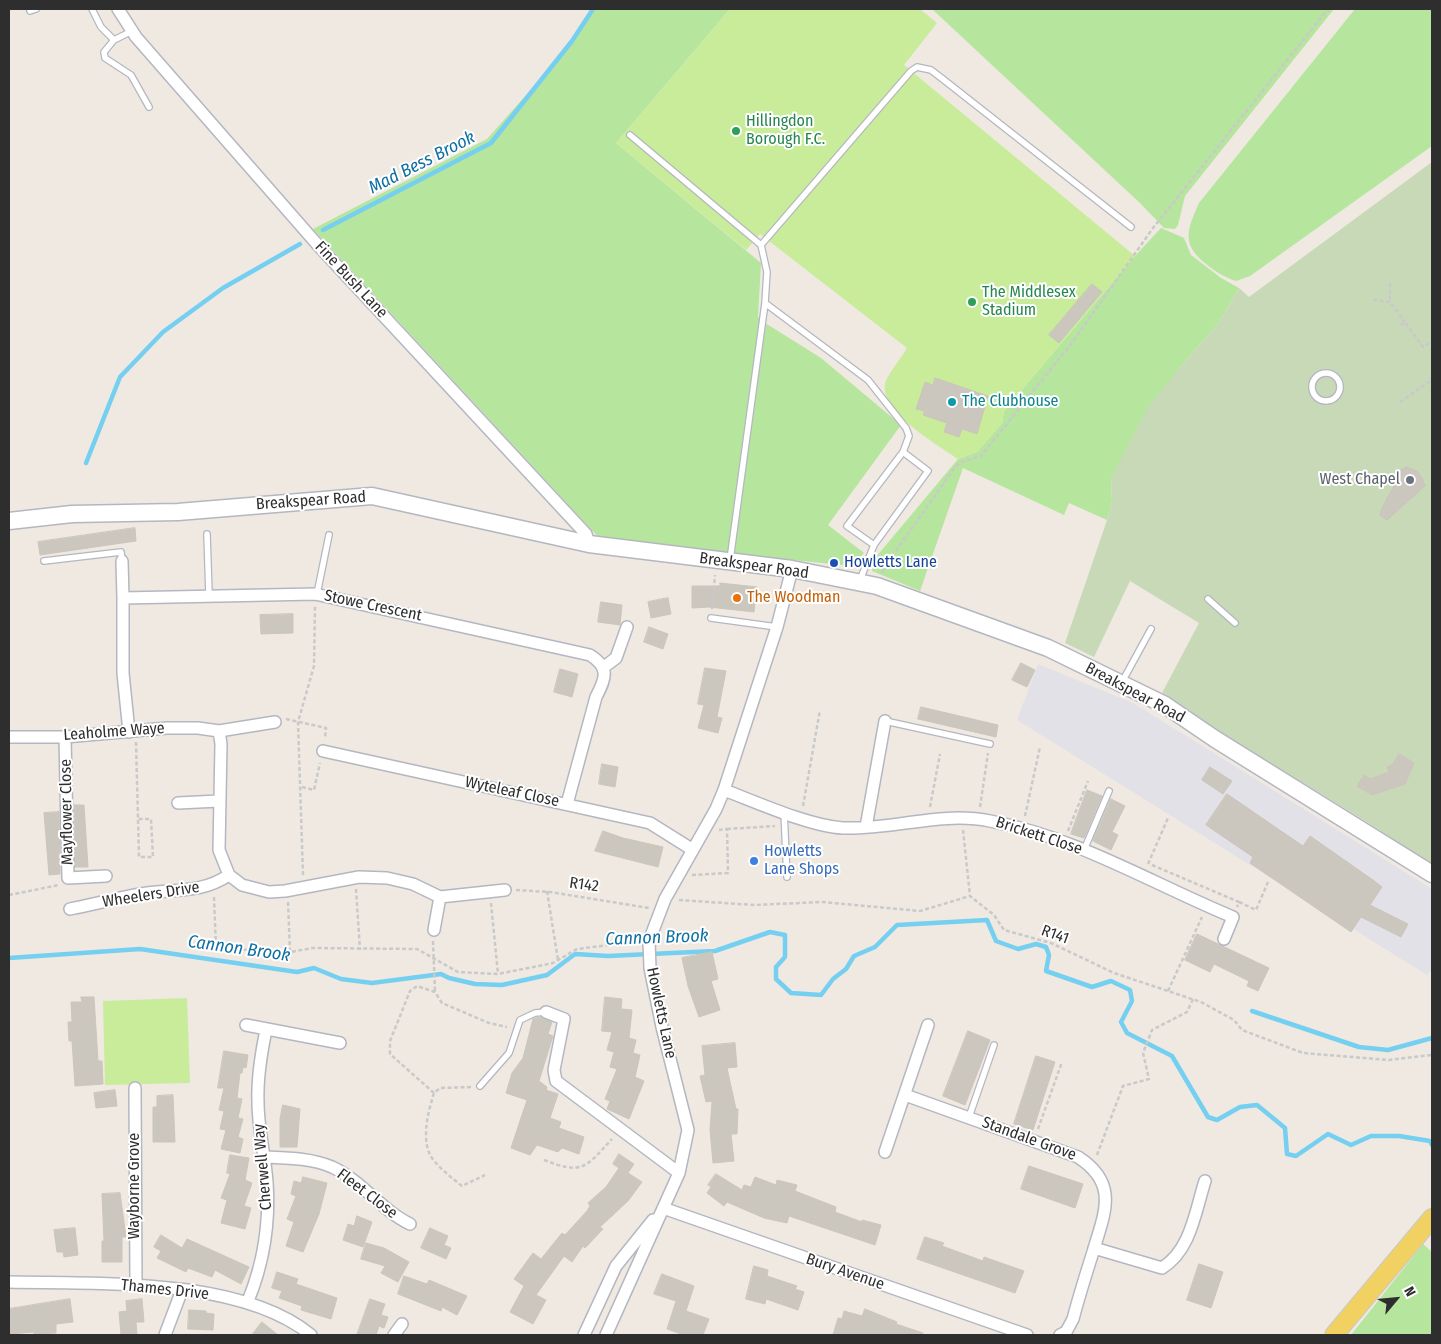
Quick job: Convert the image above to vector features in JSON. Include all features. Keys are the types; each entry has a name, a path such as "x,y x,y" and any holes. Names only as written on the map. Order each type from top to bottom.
{"main road":[{"path":"1334,1335 1432,1218"}],"street":[{"name":"Fine Bush Lane","path":"118,9 132,31 316,243 586,534 589,544"},
{"name":"Breakspear Road","path":"9,521 72,514 178,512 372,496 589,544 792,569 877,586 1048,648 1165,705 1223,745 1432,874"},
{"path":"122,561 123,673 132,731"},
{"name":"Howletts Lane","path":"606,1335 679,1173 688,1130 662,1027 650,964 649,944 651,932 662,905 724,790 777,627 792,569"},
{"name":"Stowe Crescent","path":"123,598 317,594 590,655 600,661 604,667"},
{"path":"567,804 596,697 605,681 604,667 616,658 627,628"},
{"path":"866,827 885,721"},
{"name":"Leaholme Waye","path":"9,737 65,737 198,728 219,731 275,722"},
{"path":"219,731 221,744 219,850 229,875 242,885 269,892 287,891 355,878 387,878 413,884 440,897 505,890"},
{"name":"Mayflower Close","path":"65,737 68,878 106,876"},
{"name":"Wyteleaf Close","path":"323,751 650,823 693,850"},
{"name":"Brickett Close","path":"724,790 784,812 841,828 962,818 978,819 1022,828 1084,850 1233,917"},
{"path":"178,803 219,801"},
{"name":"Wheelers Drive","path":"70,909 147,893 214,885 229,875"},
{"path":"434,930 440,897"},
{"path":"1224,939 1233,917"},
{"path":"546,1012 564,1019 554,1070 556,1081 619,1130 679,1173"},
{"path":"246,1025 340,1043"},
{"path":"884,1152 928,1025"},
{"name":"Cherwell Way","path":"248,1301 264,1258 267,1234 267,1190 259,1122 258,1082 266,1030"},
{"name":"Wayborne Grove","path":"135,1088 136,1285"},
{"name":"Standale Grove","path":"905,1095 1078,1157 1090,1164 1100,1178 1107,1204 1104,1218 1073,1318 1066,1332 1060,1335"},
{"name":"Fleet Close","path":"264,1157 312,1160 333,1168 351,1179 395,1217 410,1224"},
{"path":"1094,1248 1162,1268 1172,1262 1185,1244 1205,1181"},
{"name":"Howletts Lane","path":"584,1335 616,1266 663,1208"},
{"name":"Bury Avenue","path":"663,1208 1027,1335"},
{"name":"Thames Drive","path":"9,1282 136,1285 182,1290 248,1301 298,1324 311,1335"},
{"path":"165,1335 182,1290"},
{"path":"292,1335 298,1324"},
{"path":"394,1335 402,1324"}],"lane":[{"path":"92,9 101,27 114,40"},
{"path":"132,31 114,40 104,52 105,58 131,75 149,107"},
{"path":"761,245 910,71 917,67 928,69 944,80 1131,227"},
{"path":"630,135 761,245 767,272 765,302 723,561"},
{"path":"765,302 868,380 906,428 909,436 903,452 847,526 874,545"},
{"path":"1325,374 1334,375 1340,387 1337,396 1329,401 1317,397 1313,389 1317,377 1325,374"},
{"path":"859,582 874,545 928,471 903,452"},
{"path":"208,534 209,595"},
{"path":"317,594 330,535"},
{"path":"44,561 121,552 122,561"},
{"path":"1208,600 1235,624"},
{"path":"710,618 777,627"},
{"path":"1120,684 1152,629"},
{"path":"885,721 990,744"},
{"path":"1084,850 1109,791"},
{"path":"784,812 787,877"},
{"path":"480,1086 509,1053 520,1020 535,1013 546,1012"},
{"path":"968,1118 994,1044"}],"path":[{"path":"877,586 883,570 956,466 961,462 981,456 1074,340 1153,228 1328,9"},
{"path":"1390,284 1390,302 1423,347 1432,340"},
{"path":"1373,300 1390,302"},
{"path":"1401,324 1405,322"},
{"path":"1400,402 1431,380 1432,384"},
{"path":"710,618 723,561"},
{"path":"304,888 298,722 314,666 314,615 317,594"},
{"path":"801,817 820,710"},
{"path":"298,722 326,728 314,790 301,787"},
{"path":"132,731 139,857 153,856 151,819 138,819"},
{"path":"978,819 990,744"},
{"path":"1022,828 1040,747"},
{"path":"927,821 940,754"},
{"path":"1064,842 1088,781"},
{"path":"662,905 754,905 822,902 920,911 970,896 962,818"},
{"path":"1143,877 1168,818"},
{"path":"704,830 784,826"},
{"path":"678,875 728,873 726,829"},
{"path":"1149,863 1256,910 1268,882"},
{"path":"355,878 360,950"},
{"path":"9,895 61,885"},
{"path":"214,885 216,948 290,952 313,948 360,950 418,949 432,959 458,972 498,974 526,970 558,960 577,949 609,945 651,932"},
{"name":"R142","path":"505,890 547,892 662,905"},
{"path":"287,891 290,952"},
{"path":"490,892 498,974"},
{"path":"547,892 558,960"},
{"name":"R141","path":"970,896 994,915 1004,930 1051,943 1114,973 1193,999 1234,1020 1242,1030 1303,1053 1389,1060 1432,1055"},
{"path":"1233,917 1239,902"},
{"path":"1168,991 1207,906"},
{"path":"434,930 432,959 434,984 435,992 442,1003 489,1023 516,1030"},
{"path":"434,1092 390,1054 390,1041 410,991 417,986 435,992"},
{"path":"1090,1164 1096,1158 1124,1086 1149,1078 1143,1053 1152,1030 1187,1012 1193,999"},
{"path":"1034,1141 1062,1062"},
{"path":"480,1086 440,1088 434,1092 427,1133 428,1151 434,1161 462,1186 485,1174"},
{"path":"544,1160 569,1170 589,1163 619,1130"}],"shaded area":[{"path":"1038,664 1135,704 1432,889 1432,970 1427,975 1017,720"}],"green space":[{"path":"594,9 730,9 616,143 761,263 758,317 762,321 821,358 901,425 828,525 864,553 851,566 601,540 313,229 487,139 568,48"},
{"name":"The Middlesex Stadium","path":"730,9 920,9 937,23 904,65 1135,256 1004,411 1002,423 977,452 958,459 912,427 891,406 886,395 885,384 907,348 760,234 746,250 616,143"},
{"path":"932,9 1334,9 1185,196 1178,225 1175,229 1164,228 1141,204"},
{"path":"1355,9 1432,9 1432,146 1250,276 1236,281 1224,276 1198,257 1190,243 1189,229 1199,203"},
{"path":"1432,162 1432,866 1365,821 1195,716 1162,693 1199,623 1130,581 1094,657 1065,643 1107,520 1112,501 1111,479 1148,407 1218,324 1239,288 1249,297"},
{"path":"1161,228 1184,238 1191,255 1221,278 1239,288 1218,324 1180,367 1111,479 1112,501 1107,520 1069,503 1064,515 963,468 920,591 872,571 876,557 958,459 977,452 1002,423 1004,411 1135,256"},
{"path":"187,998 190,1083 105,1085 103,1001"},
{"path":"1423,1244 1432,1252 1432,1335 1351,1335"}],"building":[{"path":"1092,284 1102,292 1059,343 1049,335"},
{"name":"The Clubhouse","path":"935,378 988,396 977,434 962,429 959,437 944,432 947,423 923,415 925,411 916,409 925,382 933,385"},
{"path":"1407,467 1418,472 1425,486 1387,520 1380,515 1382,508 1396,482 1397,472"},
{"path":"135,528 136,541 40,555 38,542"},
{"name":"The Woodman","path":"720,583 757,587 754,612 709,607 692,608 692,586 720,586"},
{"path":"668,598 671,614 651,618 648,602"},
{"path":"601,602 622,605 620,625 598,622"},
{"path":"293,614 293,633 261,634 260,615"},
{"path":"649,627 668,634 663,649 644,642"},
{"path":"1021,663 1035,670 1027,687 1012,680"},
{"path":"705,668 726,671 717,717 722,718 718,733 698,728 704,705 698,704"},
{"path":"560,669 578,674 572,697 554,692"},
{"path":"921,707 998,725 996,737 918,719"},
{"path":"1399,754 1414,763 1405,784 1372,795 1357,786 1364,775 1370,779 1389,772 1387,767 1392,765"},
{"path":"602,764 618,767 615,787 599,784"},
{"path":"1210,767 1232,781 1223,794 1202,780"},
{"path":"1087,790 1102,796 1084,838 1071,834"},
{"path":"1227,794 1303,846 1310,836 1382,887 1370,905 1408,924 1401,937 1361,917 1351,932 1250,863 1253,857 1206,825"},
{"path":"1111,799 1125,806 1112,832 1118,835 1111,850 1093,841"},
{"path":"74,805 84,805 88,867 75,867"},
{"path":"59,812 60,874 49,875 44,813"},
{"path":"603,831 623,838 663,847 658,867 595,851"},
{"path":"1197,934 1269,968 1258,991 1247,986 1249,981 1214,964 1210,972 1185,960"},
{"path":"712,952 718,979 711,981 720,1010 699,1017 688,986 682,958"},
{"path":"81,997 94,997 98,1061 102,1061 103,1084 75,1086 72,1041 69,1041 68,1022 72,1022 71,1002 82,1002"},
{"path":"605,997 622,999 621,1009 632,1010 629,1038 636,1040 633,1053 640,1055 635,1077 644,1081 629,1119 607,1109 610,1101 605,1099 617,1069 610,1067 614,1052 607,1050 612,1032 602,1031"},
{"path":"541,1017 552,1022 548,1034 553,1036 539,1081 547,1087 546,1090 558,1094 550,1118 561,1122 559,1128 584,1137 579,1154 562,1148 558,1152 537,1145 530,1155 511,1148 527,1100 506,1093 512,1073 523,1058 533,1019"},
{"path":"968,1031 990,1040 965,1105 943,1096"},
{"path":"735,1043 737,1067 727,1068 736,1109 738,1109 737,1134 731,1134 734,1161 713,1163 710,1130 712,1101 706,1102 700,1076 705,1075 702,1046"},
{"path":"224,1051 248,1055 246,1068 243,1067 242,1073 240,1073 237,1098 242,1099 238,1118 243,1119 238,1137 243,1139 240,1153 221,1149 226,1130 220,1129 224,1111 219,1110 224,1088 218,1088"},
{"path":"1036,1056 1055,1062 1033,1130 1014,1124"},
{"path":"115,1090 117,1106 96,1108 94,1093"},
{"path":"173,1095 175,1142 153,1142 153,1107 157,1107 157,1096"},
{"path":"283,1105 300,1109 297,1147 280,1147 280,1119"},
{"path":"619,1154 634,1164 628,1173 642,1182 628,1201 600,1227 603,1229 585,1248 583,1246 572,1262 564,1256 536,1295 546,1300 533,1324 510,1312 524,1286 514,1279 533,1253 541,1259 562,1233 565,1235 587,1211 590,1206 588,1203 606,1187 619,1168 613,1164"},
{"path":"230,1155 249,1158 245,1180 252,1183 244,1206 251,1208 245,1229 221,1223 227,1200 221,1198 230,1174 227,1173"},
{"path":"1029,1166 1083,1184 1075,1208 1021,1189"},
{"path":"716,1174 742,1190 744,1185 751,1187 755,1177 776,1185 777,1180 797,1185 795,1191 836,1207 835,1212 862,1222 862,1220 881,1225 875,1245 789,1216 787,1223 764,1218 727,1202 724,1206 707,1193 711,1187 708,1185"},
{"path":"303,1177 327,1183 319,1214 303,1252 286,1246 294,1222 287,1219 296,1196 291,1194 294,1181 301,1183"},
{"path":"120,1193 126,1237 122,1237 122,1262 102,1262 102,1241 104,1241 102,1194"},
{"path":"357,1216 372,1222 363,1247 343,1240 348,1224 354,1226"},
{"path":"75,1228 78,1255 64,1257 63,1252 57,1252 54,1230"},
{"path":"430,1228 448,1236 444,1245 451,1248 446,1259 421,1248"},
{"path":"161,1235 182,1248 187,1239 249,1267 241,1284 215,1270 212,1277 188,1268 186,1272 157,1258 161,1251 154,1247"},
{"path":"925,1237 944,1243 942,1246 983,1261 984,1257 1024,1271 1015,1293 917,1259"},
{"path":"366,1243 384,1248 409,1262 398,1282 381,1273 385,1266 361,1259"},
{"path":"1199,1264 1223,1272 1211,1308 1187,1300"},
{"path":"754,1266 768,1270 767,1276 797,1286 795,1289 804,1292 798,1310 766,1299 765,1304 746,1299"},
{"path":"277,1272 298,1279 296,1284 337,1298 331,1319 301,1310 302,1306 279,1298 282,1291 272,1288"},
{"path":"662,1274 694,1286 686,1311 709,1319 703,1335 684,1335 667,1329 676,1301 654,1294"},
{"path":"404,1276 427,1284 429,1280 467,1296 457,1315 442,1307 441,1311 398,1294"},
{"path":"70,1299 73,1322 56,1324 56,1333 10,1334 9,1309"},
{"path":"142,1299 144,1322 136,1322 137,1335 121,1335 119,1312 127,1311 126,1301"},
{"path":"370,1299 385,1304 381,1315 388,1317 384,1328 379,1326 376,1335 357,1335"},
{"path":"865,1309 897,1322 896,1324 923,1333 923,1335 833,1335 838,1318 842,1319 844,1311 862,1316"},
{"path":"189,1310 206,1311 206,1313 214,1314 213,1330 188,1329"},
{"path":"262,1322 278,1335 252,1335"}],"waterway":[{"name":"Mad Bess Brook","path":"323,230 491,143 572,41 593,9"},
{"name":"Mad Bess Brook","path":"86,463 120,377 163,332 223,288 300,244"},
{"name":"Cannon Brook","path":"9,958 140,949 297,972 314,968 341,979 372,983 441,974 449,978 475,984 502,985 547,975 575,954 608,956 715,951 770,932 785,935 785,957 776,967 776,979 791,993 821,995 833,979 846,969 854,956 875,947 897,925 987,920 996,941 1018,949 1036,944 1046,947 1049,955 1046,971 1092,987 1111,981 1130,990 1132,1001 1121,1022 1127,1033 1172,1056 1208,1117 1217,1120 1240,1107 1257,1105 1285,1128 1287,1154 1296,1156 1328,1134 1351,1145 1371,1136 1399,1136 1430,1141 1432,1145"},
{"path":"1252,1011 1359,1047 1388,1050 1432,1038"}],"place":[{"name":"Hillingdon Borough F.C.","path":"736,131"},
{"name":"The Middlesex Stadium","path":"972,302"},
{"name":"The Clubhouse","path":"952,402"},
{"name":"West Chapel","path":"1410,480"},
{"name":"Howletts Lane","path":"834,563"},
{"name":"The Woodman","path":"737,598"},
{"name":"Howletts Lane Shops","path":"754,861"}]}
